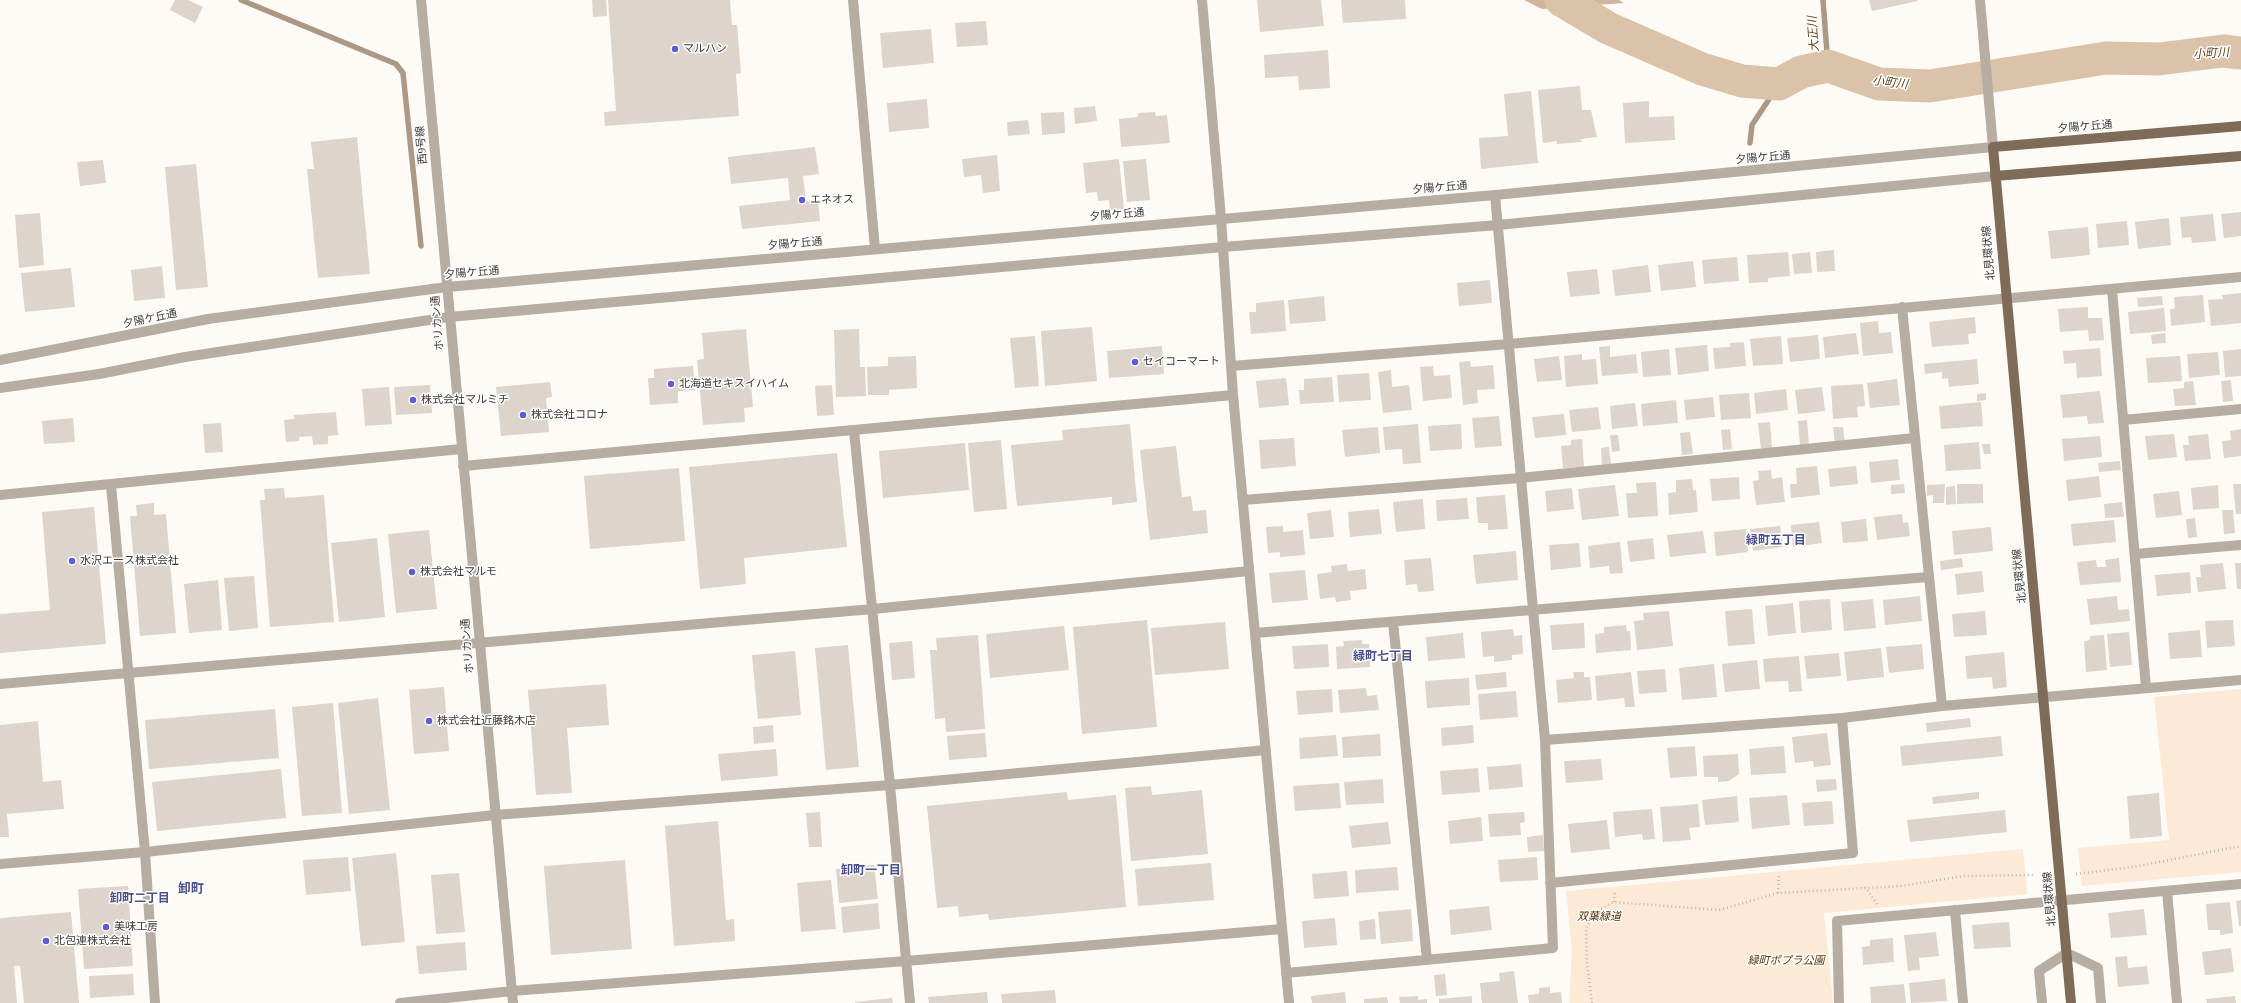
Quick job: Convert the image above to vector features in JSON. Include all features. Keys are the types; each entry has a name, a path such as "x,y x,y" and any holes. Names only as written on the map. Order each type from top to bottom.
{"main road":[{"name":"夕陽ケ丘通","path":"1993,147 2241,126"},
{"name":"北見環状線","path":"1993,147 2005,298 2044,698 2071,1003"},
{"path":"1995,176 2241,156"}],"street":[{"name":"西9号線","path":"421,0 447,287"},
{"path":"853,0 875,249"},
{"path":"1202,0 1221,218 1233,395 1289,1003"},
{"path":"1980,0 1993,147"},
{"name":"夕陽ケ丘通","path":"0,360 208,319 447,287 1495,195 1993,147"},
{"path":"0,388 99,374 185,356 449,317 1223,247 1498,225 1995,176"},
{"path":"1286,973 1553,948 1544,740 1495,195"},
{"path":"1231,366 1509,344 2241,277"},
{"name":"ホリカン通","path":"447,287 513,1003"},
{"path":"2112,289 2146,688"},
{"path":"1902,307 1942,706"},
{"path":"463,466 1233,395"},
{"path":"2123,420 2241,409"},
{"path":"854,431 873,609 910,1003"},
{"path":"1243,500 1520,478 1914,438"},
{"path":"0,495 461,449"},
{"path":"111,485 144,852 155,1003"},
{"path":"2135,554 2241,545"},
{"path":"0,684 873,609 1249,571"},
{"path":"1255,633 1928,577"},
{"path":"1393,622 1426,960"},
{"path":"1544,740 1842,718 1942,706 2241,680"},
{"path":"1550,883 1853,853 1842,718"},
{"path":"0,864 144,852 495,815 890,785 1266,750"},
{"path":"1839,1003 1838,921 2062,902 2167,890 2241,884"},
{"path":"2167,890 2177,1003"},
{"path":"1955,910 1962,1003"},
{"path":"400,1003 512,991 906,961 1282,929"},
{"path":"2042,1003 2039,971 2066,953 2098,968 2101,1003"}],"path":[{"path":"2076,874 2133,867 2241,846"},
{"path":"1592,1003 1587,963 1586,929 1590,919 1599,910 1614,902 1720,910 1778,893 1901,886 1964,876 2034,875"},
{"path":"1865,887 1880,908 1883,916"}],"green space":[{"path":"2241,689 2241,872 2082,886 2078,848 2169,840 2154,697"},
{"path":"2023,849 2027,894 1824,913 1833,1003 1569,1003 1572,951 1566,891"}],"shaded area":[{"path":"1524,0 1619,0 1624,3 1542,9"}],"building":[{"path":"175,0 188,0 203,7 195,23 170,10"},
{"path":"592,0 606,0 607,16 593,17"},
{"name":"マルハン","path":"608,0 730,0 732,25 737,25 741,73 736,74 739,116 605,126 604,112 616,111"},
{"path":"1257,0 1321,0 1324,26 1260,32"},
{"path":"1341,0 1405,0 1406,19 1343,23"},
{"path":"1869,0 1918,0 1918,1 1872,11"},
{"path":"986,21 988,45 957,47 955,23"},
{"path":"931,29 934,63 883,68 880,33"},
{"path":"1328,50 1330,88 1299,90 1298,76 1265,78 1264,55"},
{"path":"1580,86 1582,110 1591,110 1597,137 1581,139 1582,142 1557,144 1557,141 1543,143 1538,90"},
{"path":"1531,91 1538,163 1481,169 1479,138 1508,136 1504,94"},
{"path":"927,99 929,128 889,132 887,103"},
{"path":"1649,101 1649,117 1674,116 1675,140 1625,143 1623,103"},
{"path":"1095,106 1097,121 1075,124 1074,108"},
{"path":"1064,112 1065,133 1042,135 1041,113"},
{"path":"1155,112 1156,116 1167,115 1170,143 1121,147 1119,119 1138,117 1138,113"},
{"path":"1028,120 1030,134 1008,136 1007,122"},
{"path":"357,137 370,274 318,278 307,169 314,169 311,142"},
{"path":"815,147 819,174 803,176 806,201 818,200 820,221 742,229 739,206 790,200 788,178 731,184 728,157"},
{"path":"997,155 1000,191 983,193 981,175 964,177 962,159"},
{"path":"1119,159 1124,209 1110,210 1109,200 1098,201 1097,192 1086,193 1083,163"},
{"path":"1146,159 1150,200 1127,202 1123,161"},
{"path":"103,160 106,183 80,186 77,162"},
{"path":"196,164 208,287 176,290 165,167"},
{"path":"2241,212 2241,236 2224,238 2221,214"},
{"path":"40,213 44,265 19,268 15,215"},
{"path":"2213,214 2216,241 2192,243 2191,237 2182,238 2180,217"},
{"path":"2169,218 2171,245 2138,249 2135,222"},
{"path":"2127,221 2129,245 2098,248 2096,224"},
{"path":"2088,227 2090,255 2051,259 2048,231"},
{"path":"1834,250 1835,271 1817,272 1816,252"},
{"path":"1788,252 1790,276 1768,278 1768,282 1749,283 1747,255"},
{"path":"1810,252 1812,273 1794,274 1792,254"},
{"path":"1737,257 1739,281 1704,284 1702,260"},
{"path":"1693,261 1696,287 1661,291 1658,265"},
{"path":"1648,265 1651,292 1615,296 1612,270"},
{"path":"162,266 165,298 134,301 131,270"},
{"path":"71,268 75,307 25,312 21,273"},
{"path":"1597,269 1600,294 1570,297 1567,272"},
{"path":"1490,280 1492,303 1459,306 1457,283"},
{"path":"2241,293 2241,323 2211,326 2208,300 2223,299 2222,295"},
{"path":"2203,295 2205,322 2171,326 2170,309 2175,309 2174,297"},
{"path":"1324,296 1326,321 1290,324 1288,300"},
{"path":"2162,296 2163,305 2138,307 2137,298"},
{"path":"1284,300 1286,331 1251,334 1249,312 1256,312 1256,303"},
{"path":"2088,307 2088,318 2102,318 2104,340 2089,341 2088,330 2060,332 2058,309"},
{"path":"2164,308 2166,331 2130,334 2128,312"},
{"path":"1975,317 1976,333 1968,334 1969,344 1932,347 1929,322"},
{"path":"1878,321 1879,333 1891,332 1893,353 1863,356 1860,323"},
{"path":"1092,327 1097,381 1045,386 1041,331"},
{"path":"746,329 753,407 744,408 745,422 703,425 697,360 704,359 702,333"},
{"path":"859,329 860,367 865,367 866,396 836,397 834,330"},
{"path":"1856,333 1859,354 1825,358 1823,337"},
{"path":"2165,333 2166,343 2152,344 2151,335"},
{"path":"1818,335 1820,359 1790,362 1787,338"},
{"path":"1035,336 1039,386 1015,388 1010,338"},
{"path":"1781,336 1783,364 1753,366 1750,339"},
{"path":"1744,342 1746,366 1715,369 1713,348 1730,347 1730,343"},
{"path":"1707,345 1709,371 1678,375 1675,348"},
{"name":"セイコーマート","path":"1162,346 1164,374 1109,378 1107,351"},
{"path":"1610,346 1610,357 1636,354 1638,373 1602,376 1599,347"},
{"path":"2100,348 2102,376 2077,378 2076,363 2064,364 2063,351"},
{"path":"1669,349 1671,375 1643,377 1641,352"},
{"path":"2241,349 2241,376 2225,377 2223,351"},
{"path":"2218,352 2220,375 2189,378 2187,354"},
{"path":"1582,354 1582,360 1596,359 1598,384 1566,387 1564,356"},
{"path":"916,356 917,388 889,390 889,395 868,395 867,367 888,366 888,357"},
{"path":"1559,356 1562,380 1537,382 1534,359"},
{"path":"2180,356 2182,381 2148,383 2146,358"},
{"path":"1977,359 1979,384 1949,387 1948,378 1942,379 1942,372 1925,374 1924,364"},
{"path":"1470,361 1471,367 1493,365 1495,389 1477,390 1478,403 1463,405 1459,362"},
{"name":"北海道セキスイハイム","path":"693,366 695,390 678,391 678,403 650,405 648,378 654,378 654,369"},
{"path":"1433,366 1434,376 1450,375 1452,398 1423,401 1420,367"},
{"path":"1391,370 1392,387 1409,385 1412,410 1383,413 1378,372"},
{"path":"1369,373 1371,400 1339,402 1337,375"},
{"path":"1332,377 1334,402 1300,404 1299,390 1304,390 1304,379"},
{"path":"1286,378 1289,405 1259,408 1256,381"},
{"path":"1897,379 1900,405 1870,408 1867,383"},
{"path":"2231,380 2233,401 2223,402 2221,381"},
{"path":"2193,381 2196,405 2175,406 2173,389 2184,388 2184,382"},
{"name":"株式会社コロナ","path":"550,382 552,397 546,398 549,432 501,436 496,387"},
{"path":"1863,384 1865,406 1857,407 1858,417 1833,419 1831,386"},
{"name":"株式会社マルミチ","path":"430,385 432,413 396,415 394,387"},
{"path":"832,385 834,415 817,416 815,386"},
{"path":"389,387 392,424 365,426 362,389"},
{"path":"1822,387 1825,411 1798,414 1795,390"},
{"path":"1786,389 1788,410 1756,414 1754,393"},
{"path":"2100,391 2104,423 2088,424 2087,416 2063,418 2060,395"},
{"path":"1749,393 1751,418 1721,420 1719,395"},
{"path":"1986,393 1986,400 1977,401 1977,394"},
{"path":"1713,397 1715,417 1686,420 1684,400"},
{"path":"1676,400 1678,423 1643,426 1641,404"},
{"path":"1981,402 1983,426 1941,429 1939,406"},
{"path":"1635,403 1638,426 1612,429 1610,406"},
{"path":"1598,407 1601,429 1572,432 1569,410"},
{"path":"336,412 338,435 328,436 328,444 313,445 312,436 299,437 299,441 286,442 284,420 294,419 294,415"},
{"path":"1564,414 1566,435 1535,438 1532,417"},
{"path":"1499,416 1502,446 1475,448 1472,418"},
{"path":"73,418 75,442 44,444 42,421"},
{"path":"1807,420 1809,445 1800,446 1798,421"},
{"path":"1770,422 1772,448 1761,449 1758,423"},
{"path":"221,423 223,452 205,453 203,424"},
{"path":"1130,424 1137,502 1112,505 1112,497 1017,506 1011,445 1063,440 1062,430"},
{"path":"1418,424 1421,463 1403,464 1402,449 1385,450 1383,427"},
{"path":"1461,424 1462,449 1430,451 1428,426"},
{"path":"1378,427 1380,453 1345,457 1342,430"},
{"path":"1833,427 1843,427 1845,443 1835,444"},
{"path":"1730,429 1732,449 1723,450 1721,430"},
{"path":"2241,429 2241,456 2224,458 2222,441 2231,440 2230,431"},
{"path":"1690,432 1693,454 1682,455 1680,433"},
{"path":"2174,434 2177,457 2148,460 2145,436"},
{"path":"2208,434 2211,459 2185,461 2183,445 2189,445 2188,436"},
{"path":"1610,435 1618,435 1620,451 1612,452"},
{"path":"2100,436 2102,457 2064,461 2062,439"},
{"path":"1294,438 1296,466 1261,469 1259,440"},
{"path":"1582,439 1584,467 1563,468 1561,446 1571,445 1571,440"},
{"path":"1001,440 1007,509 974,512 968,443"},
{"path":"1979,442 1981,469 1946,471 1944,445"},
{"path":"965,443 969,490 883,498 879,451"},
{"path":"1982,444 1990,444 1991,454 1984,454"},
{"path":"1176,446 1182,497 1191,496 1193,511 1206,510 1208,533 1150,540 1140,450"},
{"path":"1609,447 1611,464 1602,465 1601,448"},
{"path":"837,453 847,547 744,558 746,584 700,589 689,467"},
{"path":"1898,459 1900,480 1871,483 1869,462"},
{"path":"2120,461 2121,470 2099,472 2098,463"},
{"path":"1817,466 1820,495 1791,498 1790,484 1797,484 1796,468"},
{"path":"1856,466 1858,484 1830,487 1828,469"},
{"path":"679,468 685,541 590,549 584,476"},
{"path":"1771,470 1772,479 1782,477 1785,502 1756,505 1753,481 1759,480 1758,471"},
{"path":"2099,476 2101,497 2068,501 2066,480"},
{"path":"1739,477 1740,499 1712,501 1710,479"},
{"path":"1692,479 1693,490 1696,490 1698,512 1669,515 1668,493 1676,492 1676,480"},
{"path":"1656,482 1658,516 1628,518 1626,493 1637,493 1636,483"},
{"path":"1904,484 1905,493 1891,494 1891,485"},
{"path":"1945,484 1944,503 1933,503 1933,495 1927,496 1927,485"},
{"path":"1957,484 1983,484 1983,503 1957,504"},
{"path":"2233,484 2241,484 2241,514 2236,514"},
{"path":"1615,485 1619,516 1582,520 1578,489"},
{"path":"2218,485 2219,508 2193,510 2191,488"},
{"path":"1955,486 1956,504 1946,505 1946,487"},
{"path":"284,488 285,498 324,495 334,622 270,627 260,500 265,500 264,489"},
{"path":"1572,488 1574,509 1547,512 1545,491"},
{"path":"2179,491 2182,515 2156,518 2153,494"},
{"path":"1505,495 1508,529 1488,530 1488,523 1478,523 1476,497"},
{"path":"1467,498 1469,519 1437,521 1436,500"},
{"path":"1423,499 1425,529 1396,532 1393,502"},
{"path":"2122,502 2124,517 2105,518 2104,504"},
{"path":"154,503 154,515 166,514 176,633 140,636 130,516 137,516 136,505"},
{"name":"水沢エース株式会社","path":"94,507 106,644 0,653 0,614 50,610 42,512"},
{"path":"1379,509 1382,534 1350,537 1348,512"},
{"path":"1331,510 1334,537 1310,539 1307,513"},
{"path":"2222,510 2233,510 2235,533 2224,534"},
{"path":"1902,514 1903,523 1908,522 1910,536 1877,540 1874,517"},
{"path":"2195,518 2197,537 2188,538 2186,519"},
{"path":"1866,519 1868,541 1843,543 1841,522"},
{"path":"2114,520 2116,542 2073,546 2071,524"},
{"path":"1819,522 1822,543 1793,547 1791,525"},
{"path":"1283,526 1283,532 1303,530 1305,555 1280,557 1280,552 1268,553 1266,527"},
{"path":"1780,526 1783,547 1753,551 1750,529"},
{"path":"1991,527 1993,551 1954,555 1952,531"},
{"path":"1746,529 1748,552 1716,556 1714,532"},
{"name":"株式会社マルモ","path":"429,530 437,609 396,613 388,534"},
{"path":"1703,531 1706,553 1670,557 1667,535"},
{"path":"377,538 385,617 339,622 331,543"},
{"path":"1653,538 1655,559 1630,562 1627,541"},
{"path":"1620,542 1623,573 1610,574 1609,566 1590,568 1588,546"},
{"path":"1579,543 1581,567 1551,570 1549,545"},
{"path":"1516,551 1518,580 1476,584 1473,555"},
{"path":"1431,558 1434,591 1418,592 1417,584 1406,585 1404,560"},
{"path":"1962,558 1963,567 1941,570 1940,561"},
{"path":"2119,558 2121,582 2080,585 2077,562 2096,560 2097,567 2106,567 2105,560"},
{"path":"2223,563 2226,589 2198,592 2196,577 2201,577 2200,565"},
{"path":"2235,563 2241,563 2241,589 2237,589"},
{"path":"1347,564 1348,571 1365,569 1367,589 1350,591 1351,600 1336,602 1335,597 1320,599 1317,574 1332,572 1331,566"},
{"path":"1305,570 1308,600 1272,603 1269,573"},
{"path":"1982,571 1984,592 1957,595 1955,574"},
{"path":"2190,572 2191,593 2157,596 2155,575"},
{"path":"254,576 258,628 229,631 224,578"},
{"path":"218,580 222,630 189,633 184,584"},
{"path":"1920,596 1922,621 1885,625 1883,600"},
{"path":"2117,596 2118,610 2129,609 2130,621 2090,625 2087,599"},
{"path":"1830,599 1832,630 1801,633 1799,601"},
{"path":"1873,599 1876,628 1844,631 1841,602"},
{"path":"1793,603 1796,633 1768,636 1765,606"},
{"path":"1752,609 1755,644 1728,646 1725,611"},
{"path":"1669,611 1673,646 1637,650 1634,621 1644,620 1643,613"},
{"path":"1985,611 1987,635 1954,637 1952,614"},
{"path":"1147,620 1157,727 1082,734 1073,627"},
{"path":"2233,620 2235,646 2207,648 2205,621"},
{"path":"1225,622 1229,669 1155,675 1151,628"},
{"path":"1584,623 1585,648 1552,650 1550,625"},
{"path":"1626,625 1627,631 1630,631 1631,650 1596,653 1595,634 1604,633 1604,627"},
{"path":"1064,626 1069,670 990,678 986,634"},
{"path":"1513,629 1514,636 1522,635 1523,654 1512,655 1512,660 1494,662 1494,656 1483,657 1481,632"},
{"path":"2200,630 2202,657 2170,659 2168,633"},
{"path":"2129,632 2132,665 2110,667 2107,634"},
{"path":"1463,633 1465,658 1428,661 1426,637"},
{"path":"978,635 985,729 946,732 945,718 935,719 930,650 937,650 936,638"},
{"path":"2104,635 2107,670 2086,672 2084,641 2090,640 2090,636"},
{"path":"1362,640 1362,644 1369,644 1370,667 1337,669 1336,647 1344,646 1343,641"},
{"path":"912,641 915,678 892,680 889,643"},
{"path":"1328,644 1329,667 1294,669 1292,646"},
{"path":"1922,644 1924,669 1889,673 1886,647"},
{"path":"848,645 859,767 826,770 815,648"},
{"path":"1881,648 1884,677 1847,681 1844,652"},
{"path":"795,651 801,715 758,719 752,655"},
{"path":"2004,652 2007,687 1993,689 1992,677 1967,679 1965,656"},
{"path":"1839,653 1841,676 1807,679 1804,656"},
{"path":"1799,656 1802,691 1789,692 1788,681 1765,682 1763,659"},
{"path":"1757,660 1760,689 1725,692 1722,664"},
{"path":"1714,664 1717,697 1682,700 1679,668"},
{"path":"1665,669 1667,692 1639,694 1637,671"},
{"path":"1506,672 1507,687 1477,690 1475,675"},
{"path":"1573,672 1584,672 1584,677 1590,677 1592,700 1558,703 1556,680 1574,678"},
{"path":"1631,672 1635,707 1625,707 1624,698 1597,701 1595,676"},
{"path":"1469,678 1470,705 1427,708 1425,681"},
{"path":"606,684 609,725 567,728 572,793 536,795 528,690"},
{"name":"株式会社近藤銘木店","path":"444,687 449,751 414,754 409,690"},
{"path":"1366,688 1367,696 1377,695 1379,710 1340,713 1338,690"},
{"path":"1332,689 1333,712 1298,715 1296,691"},
{"path":"1516,691 1518,717 1480,720 1478,694"},
{"path":"378,698 390,810 349,814 338,703"},
{"path":"333,703 342,813 302,816 292,707"},
{"path":"275,709 279,758 149,769 145,720"},
{"path":"1970,718 1971,727 1927,732 1926,723"},
{"path":"38,721 43,782 61,780 64,809 7,814 9,837 0,837 0,725"},
{"path":"773,725 774,742 754,744 753,727"},
{"path":"1473,725 1474,743 1442,746 1441,728"},
{"path":"985,733 987,757 949,760 947,736"},
{"path":"1827,733 1831,765 1814,767 1813,761 1795,763 1792,737"},
{"path":"1380,734 1381,756 1343,758 1342,737"},
{"path":"1336,735 1338,756 1300,759 1299,738"},
{"path":"2001,736 2003,756 1902,766 1900,746"},
{"path":"1695,746 1697,776 1670,778 1667,748"},
{"path":"1784,746 1786,773 1751,775 1749,749"},
{"path":"776,749 778,776 721,781 718,754"},
{"path":"1738,754 1739,774 1729,781 1718,782 1718,777 1704,777 1703,756"},
{"path":"1601,759 1603,780 1566,783 1564,761"},
{"path":"1521,764 1523,787 1489,790 1487,767"},
{"path":"1478,768 1480,792 1442,795 1440,771"},
{"path":"281,769 286,818 157,831 152,782"},
{"path":"1383,779 1384,803 1346,805 1344,782"},
{"path":"1836,779 1837,790 1817,792 1816,780"},
{"path":"1339,783 1341,808 1295,811 1293,786"},
{"path":"1151,786 1152,795 1202,790 1208,854 1131,861 1125,788"},
{"path":"1067,792 1068,800 1116,795 1126,907 989,920 988,914 959,917 958,906 937,908 927,806"},
{"path":"1979,792 1979,799 1933,804 1932,797"},
{"path":"2159,793 2162,836 2130,839 2127,796"},
{"path":"1787,795 1790,825 1752,829 1749,798"},
{"path":"1737,796 1739,822 1705,825 1702,800"},
{"path":"1832,801 1834,824 1804,826 1802,803"},
{"path":"1698,804 1700,827 1689,828 1691,840 1663,842 1660,807"},
{"path":"1652,809 1655,839 1643,840 1642,834 1615,837 1613,812"},
{"path":"2005,810 2007,832 1910,842 1907,820"},
{"path":"820,812 822,847 809,847 806,813"},
{"path":"1524,812 1525,822 1520,823 1521,835 1490,837 1488,814"},
{"path":"1481,817 1483,841 1450,844 1448,821"},
{"path":"1607,820 1610,849 1571,853 1568,824"},
{"path":"718,821 726,920 734,919 735,941 674,946 665,826"},
{"path":"1388,822 1391,844 1352,848 1349,826"},
{"path":"1543,835 1544,851 1528,852 1527,837"},
{"path":"396,853 405,942 361,946 352,858"},
{"path":"348,857 351,891 306,895 303,860"},
{"path":"1537,857 1538,880 1500,882 1498,860"},
{"path":"625,860 632,949 551,955 544,866"},
{"path":"1211,863 1214,900 1138,906 1135,869"},
{"path":"874,865 878,899 839,903 836,869"},
{"path":"1397,867 1399,890 1356,893 1355,870"},
{"path":"1347,871 1349,896 1314,899 1312,874"},
{"path":"459,873 465,932 436,934 431,875"},
{"path":"831,880 836,929 801,932 797,883"},
{"name":"美味工房","path":"128,886 133,966 84,969 78,889"},
{"path":"2241,900 2241,926 2239,926 2236,901"},
{"path":"2230,902 2233,933 2220,935 2220,930 2208,930 2206,904"},
{"path":"878,903 880,929 843,933 841,907"},
{"path":"1489,906 1492,930 1451,935 1449,910"},
{"path":"1411,909 1413,941 1381,944 1378,912"},
{"path":"2144,909 2147,935 2111,938 2108,913"},
{"name":"北包連株式会社","path":"71,912 79,1003 24,1003 20,966 14,966 17,1003 0,1003 0,918"},
{"path":"1335,918 1337,945 1304,948 1302,921"},
{"path":"1375,919 1376,939 1360,940 1359,921"},
{"path":"2009,922 2011,947 1974,949 1972,925"},
{"path":"1936,932 1939,956 1919,958 1920,970 1908,971 1904,935"},
{"path":"1893,938 1894,962 1863,965 1862,947 1870,946 1870,940"},
{"path":"465,942 467,970 419,974 416,946"},
{"path":"2231,948 2234,972 2205,975 2202,952"},
{"path":"2127,956 2128,968 2147,966 2149,984 2118,987 2115,957"},
{"path":"1514,971 1518,1003 1482,1003 1480,983 1500,981 1499,973"},
{"path":"133,974 134,995 90,998 89,976"},
{"path":"1445,974 1447,995 1436,996 1434,975"},
{"path":"1945,979 1947,1001 1911,1003 1909,983"},
{"path":"1904,984 1906,1003 1871,1003 1870,987"},
{"path":"1550,987 1550,993 1561,992 1562,1003 1529,1003 1528,995 1539,994 1539,988"},
{"path":"1055,990 1056,1003 1002,1003 1001,994"},
{"path":"987,992 988,1003 929,1003 928,997"},
{"path":"1345,992 1346,1003 1312,1003 1311,996"},
{"path":"1418,996 1418,1000 1427,999 1427,1003 1400,1003 1399,997"},
{"path":"1472,996 1472,1003 1439,1003 1439,999"},
{"path":"2235,996 2236,1003 2207,1003 2206,999"},
{"path":"1387,997 1388,1003 1364,1003 1364,999"},
{"path":"892,998 893,1003 855,1003 855,1002"}],"waterway":[{"path":"241,0 396,64 403,73 421,246"},
{"name":"小町川","path":"1561,0 1608,28 1702,69 1742,81 1779,84 1801,72 1828,66 1879,84 1930,86 2106,58 2159,59 2223,51 2241,53"},
{"name":"大正川","path":"1823,0 1828,66"},
{"path":"1750,143 1752,125 1779,84"}],"place":[{"name":"マルハン","path":"675,49"},
{"name":"エネオス","path":"802,200"},
{"name":"セイコーマート","path":"1135,362"},
{"name":"北海道セキスイハイム","path":"671,384"},
{"name":"株式会社マルミチ","path":"413,400"},
{"name":"株式会社コロナ","path":"523,415"},
{"name":"水沢エース株式会社","path":"72,561"},
{"name":"株式会社マルモ","path":"412,572"},
{"name":"株式会社近藤銘木店","path":"429,721"},
{"name":"美味工房","path":"106,927"},
{"name":"北包連株式会社","path":"46,941"}],"district":[{"name":"緑町五丁目","path":"1776,541"},
{"name":"緑町七丁目","path":"1383,657"},
{"name":"卸町一丁目","path":"871,871"},
{"name":"卸町","path":"191,890"},
{"name":"卸町二丁目","path":"140,899"}],"park label":[{"name":"双葉緑道","path":"1599,917"},
{"name":"緑町ポプラ公園","path":"1786,961"}]}
